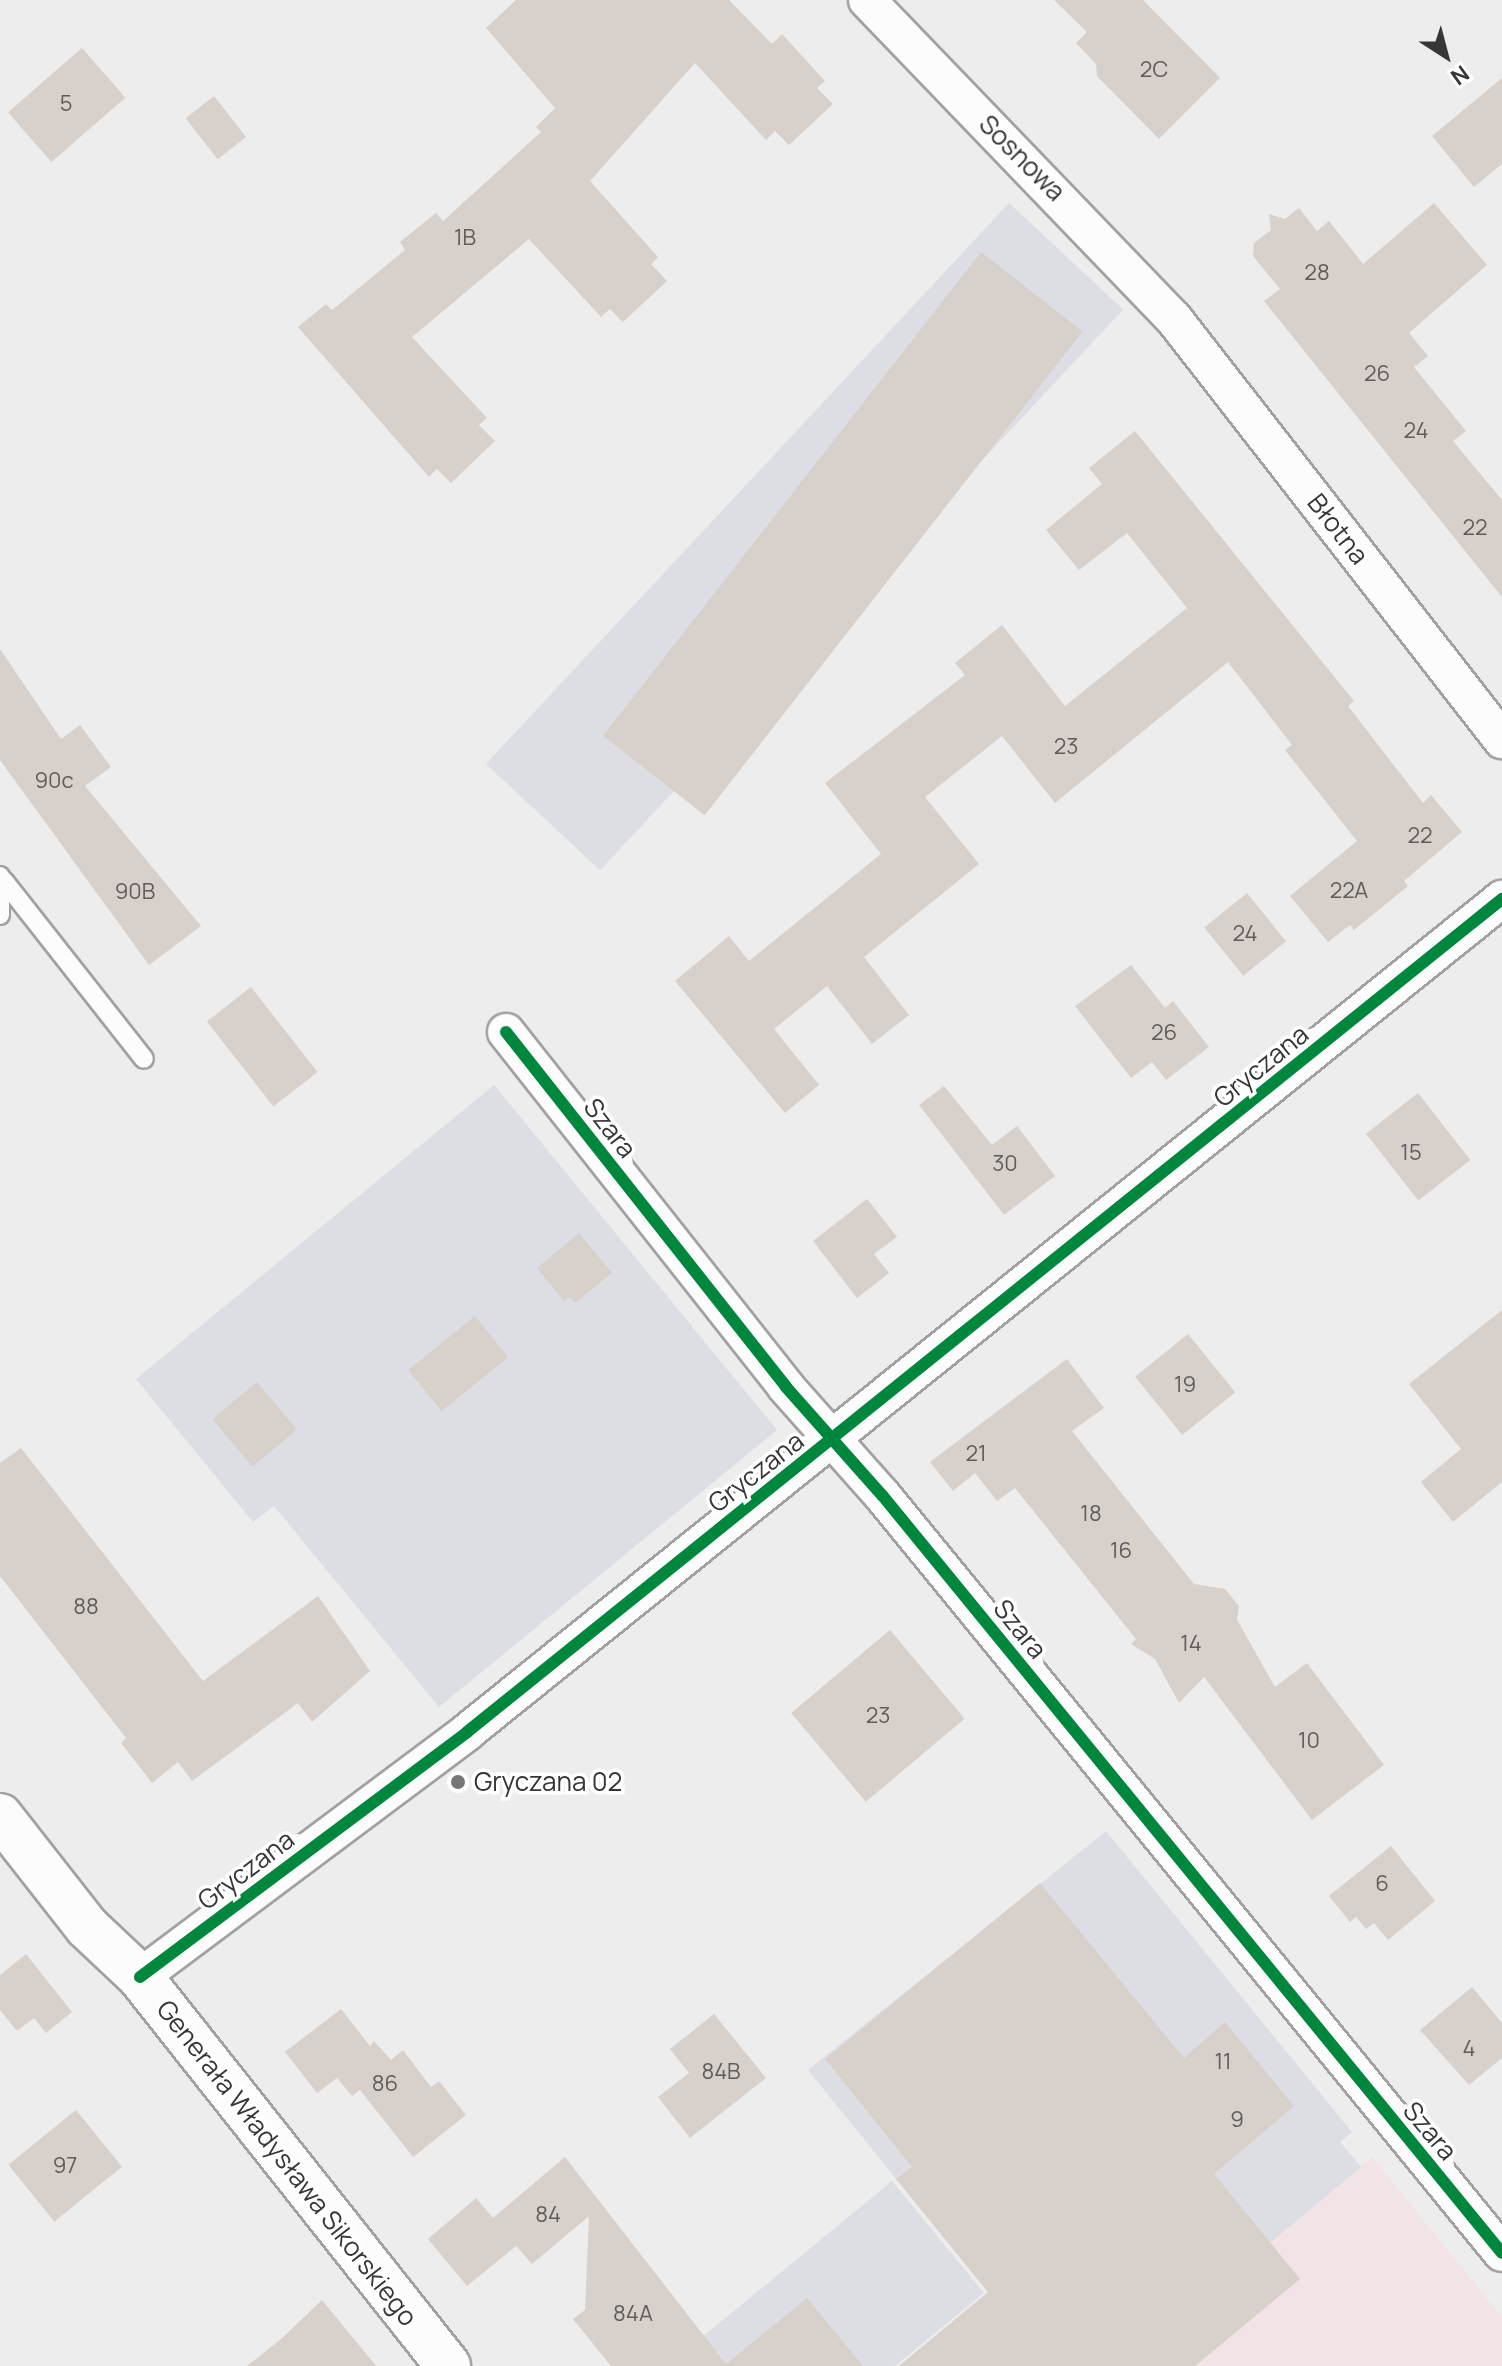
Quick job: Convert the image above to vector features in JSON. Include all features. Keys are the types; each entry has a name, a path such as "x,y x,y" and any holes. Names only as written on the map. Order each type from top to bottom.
{"street":[{"name":"Sosnowa","path":"867,0 1174,319"},
{"name":"Błotna","path":"1174,319 1502,740"},
{"name":"Gryczana","path":"140,1977 467,1732 1502,899"},
{"name":"Szara","path":"506,1032 786,1387 834,1439 1502,2253"},
{"name":"Generała Władysława Sikorskiego","path":"0,1816 87,1927 140,1977 448,2366"}],"lane":[{"path":"0,915 2,878"},
{"path":"2,878 144,1059"}],"shaded area":[{"path":"1009,203 1123,309 600,870 486,764"},
{"path":"494,1085 777,1430 439,1707 274,1506 253,1522 136,1379"},
{"path":"1106,1831 1352,2132 1340,2142 1361,2167 1122,2366 1048,2366 808,2070"},
{"path":"1372,2157 1502,2317 1502,2366 1122,2366"},
{"path":"892,2181 984,2293 895,2366 667,2366"}],"building":[{"path":"516,0 729,0 772,44 782,34 825,81 817,88 833,104 789,145 775,131 766,140 695,63 590,181 658,257 651,264 667,281 623,322 610,309 601,317 529,239 412,337 487,418 479,425 495,441 451,483 437,469 429,477 298,327 326,304 332,310 405,250 400,242 436,213 443,221 541,132 536,127 555,108 486,28"},
{"path":"1054,0 1143,0 1220,78 1159,139 1097,76 1096,64 1076,43 1087,32"},
{"path":"82,48 125,98 51,162 8,112"},
{"path":"1502,78 1502,164 1474,187 1432,136"},
{"path":"214,96 246,137 218,159 186,118"},
{"path":"1434,203 1487,265 1409,333 1428,356 1414,367 1466,431 1453,441 1502,500 1502,597 1264,301 1280,289 1253,256 1254,243 1271,230 1269,214 1285,219 1299,208 1317,231 1329,221 1363,264"},
{"path":"981,252 1083,331 705,815 603,736"},
{"path":"1135,431 1354,701 1348,706 1423,803 1431,795 1462,832 1404,881 1408,886 1354,930 1350,925 1328,942 1290,896 1357,841 1285,750 1292,745 1228,662 1055,803 1002,736 925,797 979,864 864,957 909,1015 872,1044 827,986 774,1029 819,1085 785,1113 675,981 729,936 749,961 881,854 825,783 965,675 955,663 1002,625 1065,706 1187,608 1127,533 1079,570 1046,530 1102,484 1089,468"},
{"path":"0,649 61,739 80,725 111,767 85,786 201,926 149,965 0,760"},
{"path":"1247,893 1286,941 1243,976 1204,928"},
{"path":"1131,965 1165,1008 1173,1001 1209,1047 1166,1080 1152,1062 1131,1078 1075,1006"},
{"path":"251,987 317,1072 273,1107 207,1021"},
{"path":"944,1086 992,1145 1017,1126 1055,1176 1004,1215 919,1105"},
{"path":"1418,1093 1470,1160 1418,1201 1366,1134"},
{"path":"867,1199 897,1237 874,1254 889,1273 857,1298 813,1241"},
{"path":"579,1233 612,1273 575,1303 570,1297 564,1301 537,1268"},
{"path":"1502,1310 1502,1482 1453,1522 1421,1482 1461,1449 1409,1384"},
{"path":"475,1316 508,1357 442,1411 408,1370"},
{"path":"1188,1334 1235,1392 1182,1435 1135,1377"},
{"path":"1067,1359 1104,1408 1072,1431 1194,1584 1225,1589 1239,1606 1237,1620 1275,1687 1307,1663 1384,1765 1312,1820 1204,1677 1179,1703 1155,1659 1131,1644 1136,1639 1015,1488 997,1501 975,1473 953,1491 930,1462"},
{"path":"257,1382 297,1429 252,1467 213,1419"},
{"path":"21,1448 203,1681 318,1596 370,1671 312,1722 298,1703 192,1781 178,1762 152,1783 121,1743 126,1738 0,1576 0,1463"},
{"path":"890,1630 965,1719 866,1802 791,1713"},
{"path":"1391,1846 1435,1901 1388,1940 1374,1923 1366,1929 1356,1917 1350,1922 1329,1896"},
{"path":"1040,1883 1184,2058 1225,2022 1294,2106 1214,2174 1300,2279 1195,2366 899,2366 988,2292 896,2179 912,2167 825,2059"},
{"path":"26,1954 72,2012 46,2033 34,2018 17,2031 0,2010 0,1975"},
{"path":"1472,1987 1502,2023 1502,2058 1469,2085 1420,2030"},
{"path":"341,2009 370,2046 374,2041 391,2060 403,2050 431,2087 439,2081 466,2115 413,2157 360,2090 352,2096 337,2078 317,2093 285,2052"},
{"path":"714,2014 766,2078 690,2138 658,2097 689,2073 670,2049"},
{"path":"76,2110 122,2167 54,2221 8,2165"},
{"path":"565,2157 726,2364 807,2298 863,2366 611,2366 573,2319 585,2310 589,2216 532,2264 516,2246 467,2286 428,2239 476,2198 493,2218"},
{"path":"322,2300 376,2366 247,2366 280,2340"}],"cycle path":[{"path":"140,1977 467,1732 1502,899"},
{"path":"506,1032 786,1387 882,1495 1502,2253"}],"place":[{"name":"Gryczana 02","path":"458,1782"}]}
